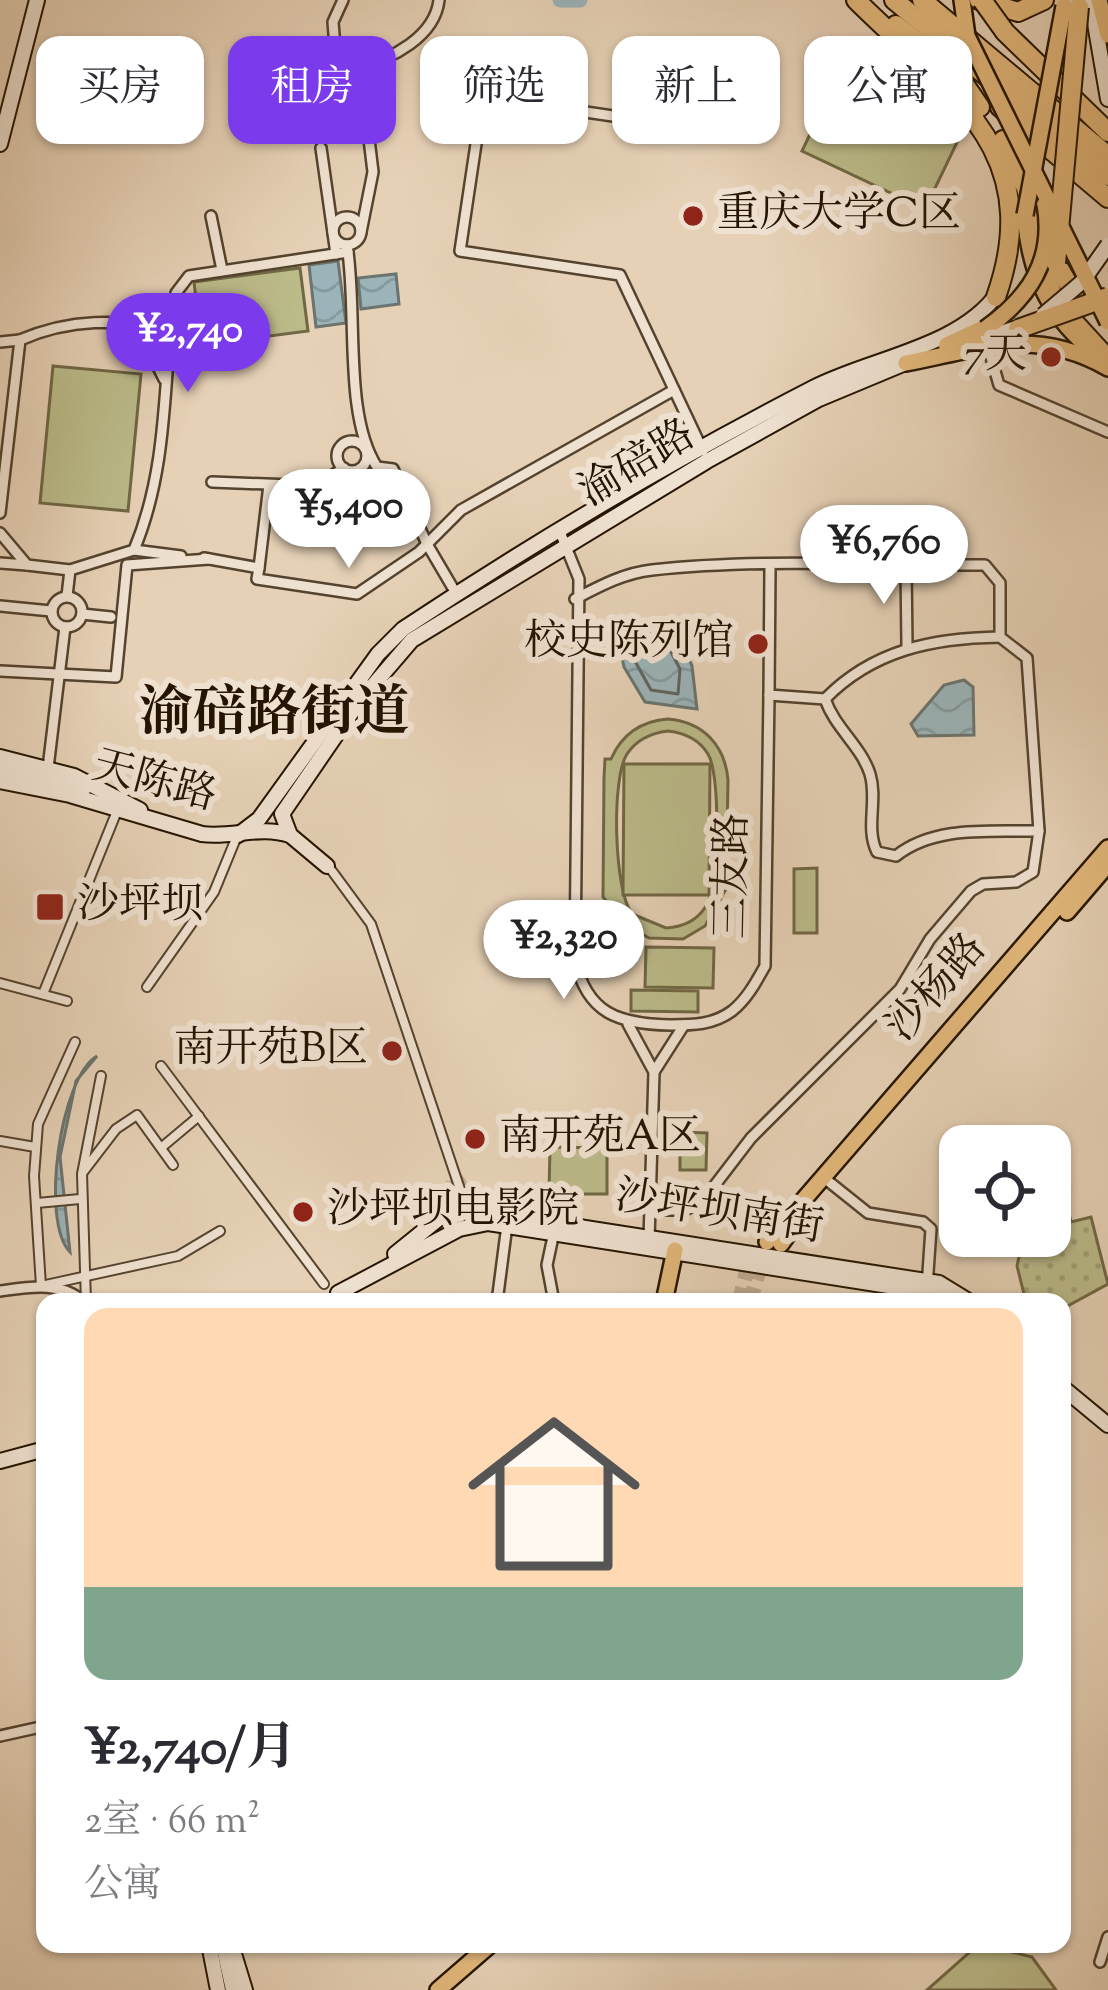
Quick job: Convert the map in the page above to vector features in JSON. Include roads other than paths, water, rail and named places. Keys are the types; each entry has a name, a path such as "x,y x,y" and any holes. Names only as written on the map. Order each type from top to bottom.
{"highway":[{"path":"860,0 908,36"},
{"path":"860,0 969,109 999,158 1012,210 1011,237 996,297"},
{"path":"894,0 1108,176"},
{"path":"922,0 1108,156"},
{"path":"937,0 967,36"},
{"path":"981,0 1018,12 1044,0"},
{"path":"981,0 1005,32 1108,132"},
{"path":"1079,3 1053,262 1067,305 1084,318 1108,317"},
{"path":"972,85 1108,198"},
{"path":"972,95 1009,149 1026,188 1053,299 1108,364"},
{"path":"1052,150 1108,212"},
{"path":"1018,328 1108,297"},
{"path":"948,346 987,338"}],"main road":[{"path":"0,144 37,0"},
{"path":"962,0 967,36"},
{"path":"996,297 1012,265 1025,215 1055,52 1079,3"},
{"path":"1079,3 1108,35"},
{"path":"1079,3 1108,99"},
{"path":"972,46 1108,317"},
{"path":"0,120 21,75"},
{"path":"987,338 1026,294 1044,254 1047,215 1029,162"},
{"path":"1025,215 1033,267 1047,304 1108,364"},
{"path":"906,363 1018,328 1071,294 1108,245"},
{"name":"渝碚路","path":"290,836 281,814 286,803 388,664 446,618 564,539 818,385 954,330 996,297"},
{"path":"987,338 1062,345 1108,364"},
{"name":"渝碚路","path":"705,455 819,399 948,346"},
{"name":"渝碚路","path":"238,835 268,808 378,654 403,629 564,539"},
{"path":"0,757 48,767 177,828"},
{"path":"0,768 72,786 177,828"},
{"name":"天陈路","path":"0,781 177,828 238,835 267,829 290,836"},
{"path":"290,836 329,868"},
{"name":"沙杨路","path":"826,1180 1108,848"},
{"name":"沙杨路","path":"826,1180 1108,864"},
{"path":"774,1243 826,1180"},
{"name":"沙坪坝南街","path":"490,1207 534,1220 927,1287"},
{"path":"328,1293 442,1216"},
{"path":"328,1293 472,1225"},
{"name":"沙坪坝南街","path":"472,1225 649,1241 675,1250 927,1287"},
{"path":"666,1293 675,1250"},
{"path":"927,1287 937,1293"},
{"path":"927,1287 944,1293"},
{"path":"1071,1383 1108,1413"},
{"path":"1071,1394 1108,1425"},
{"path":"0,1461 36,1453"},
{"path":"211,1953 218,1990"},
{"path":"228,1953 233,1990"},
{"path":"231,1953 245,1990"},
{"path":"438,1990 481,1953"},
{"path":"453,1990 495,1953"}],"street":[{"path":"334,36 333,22 343,0"},
{"path":"396,54 431,23 439,0"},
{"path":"612,116 483,98 460,251 620,275 705,455"},
{"path":"134,550 158,486 176,293 188,276 344,251 361,232 373,172 370,144"},
{"path":"212,482 316,486 344,468 363,467 367,458 354,409 358,375 344,251 333,234 322,148"},
{"path":"212,216 222,270"},
{"path":"333,234 344,217 356,220 361,232"},
{"path":"0,341 20,340 64,322 171,327"},
{"path":"122,322 151,353 166,384"},
{"path":"987,338 998,385 1108,432"},
{"path":"0,513 6,415 20,340"},
{"path":"269,485 257,579 357,594 427,544 460,510 674,390"},
{"path":"344,468 338,460 341,446 354,440 363,445 377,467 393,469 427,544 457,595"},
{"path":"0,533 27,565"},
{"path":"564,539 579,579 575,599 574,960 587,998 606,1015 628,1024 684,1025"},
{"path":"0,563 70,570 134,550 259,568"},
{"path":"0,671 116,677 127,565 209,559"},
{"path":"906,566 907,647"},
{"path":"575,599 608,580 650,570 986,566 994,570 1000,583 1000,637"},
{"name":"三友路","path":"684,1025 699,1025 734,1010 764,965 770,568"},
{"path":"51,611 67,596 70,570"},
{"path":"67,596 75,598 82,614"},
{"path":"0,606 51,611 65,627 48,767"},
{"path":"65,627 76,624 82,614"},
{"path":"82,614 111,617"},
{"path":"650,1210 685,1210 702,1202 752,1138 901,989 930,939 971,891 983,884 1016,882 1033,872 1039,831 1028,658 1000,637 907,647 868,664 825,699 769,695"},
{"path":"825,699 833,724 864,759 872,781 871,840 878,852 896,856 916,843 949,834 1039,831"},
{"path":"43,994 117,810"},
{"path":"147,987 214,892 238,835"},
{"path":"329,868 371,924 472,1225"},
{"path":"0,985 68,1001"},
{"path":"628,1024 654,1072 649,1241"},
{"path":"654,1072 684,1025"},
{"path":"41,1286 38,1124 75,1042"},
{"path":"160,1066 328,1293"},
{"path":"85,1293 80,1198 101,1076"},
{"path":"82,1174 129,1117 144,1120 173,1165"},
{"path":"162,1147 199,1117"},
{"path":"0,1141 35,1147"},
{"path":"826,1180 868,1213 923,1222 931,1229 927,1287"},
{"path":"37,1203 80,1198"},
{"path":"498,1293 507,1225"},
{"path":"0,1291 178,1256 220,1231"},
{"path":"553,1293 548,1265 554,1232"},
{"path":"41,1286 60,1293"},
{"path":"0,1736 36,1728"},
{"path":"1100,1962 1108,1937"}],"water":[{"path":"338,261 346,323 316,327 309,265"},
{"path":"396,274 399,304 361,309 358,278"},
{"path":"674,624 692,666 697,709 645,702 624,667 615,627"},
{"path":"964,680 973,687 974,735 918,736 911,724 944,685"},
{"path":"74,1088 60,1157 70,1252 56,1212 56,1182 64,1119"}],"waterway":[{"path":"560,0 580,0"}],"tunnel":[{"path":"442,1216 455,1176"},
{"path":"455,1177 469,1197 490,1207"},
{"path":"741,1293 747,1270 758,1255"},
{"path":"753,1293 758,1274 771,1257"}],"place":[{"name":"重庆大学C区","path":"693,216"},
{"name":"7天","path":"1051,357"},
{"name":"校史陈列馆","path":"758,644"},
{"name":"沙坪坝","path":"50,907"},
{"name":"南开苑B区","path":"392,1051"},
{"name":"南开苑A区","path":"475,1139"},
{"name":"沙坪坝电影院","path":"303,1212"}],"district":[{"name":"渝碚路街道","path":"274,716"}]}
